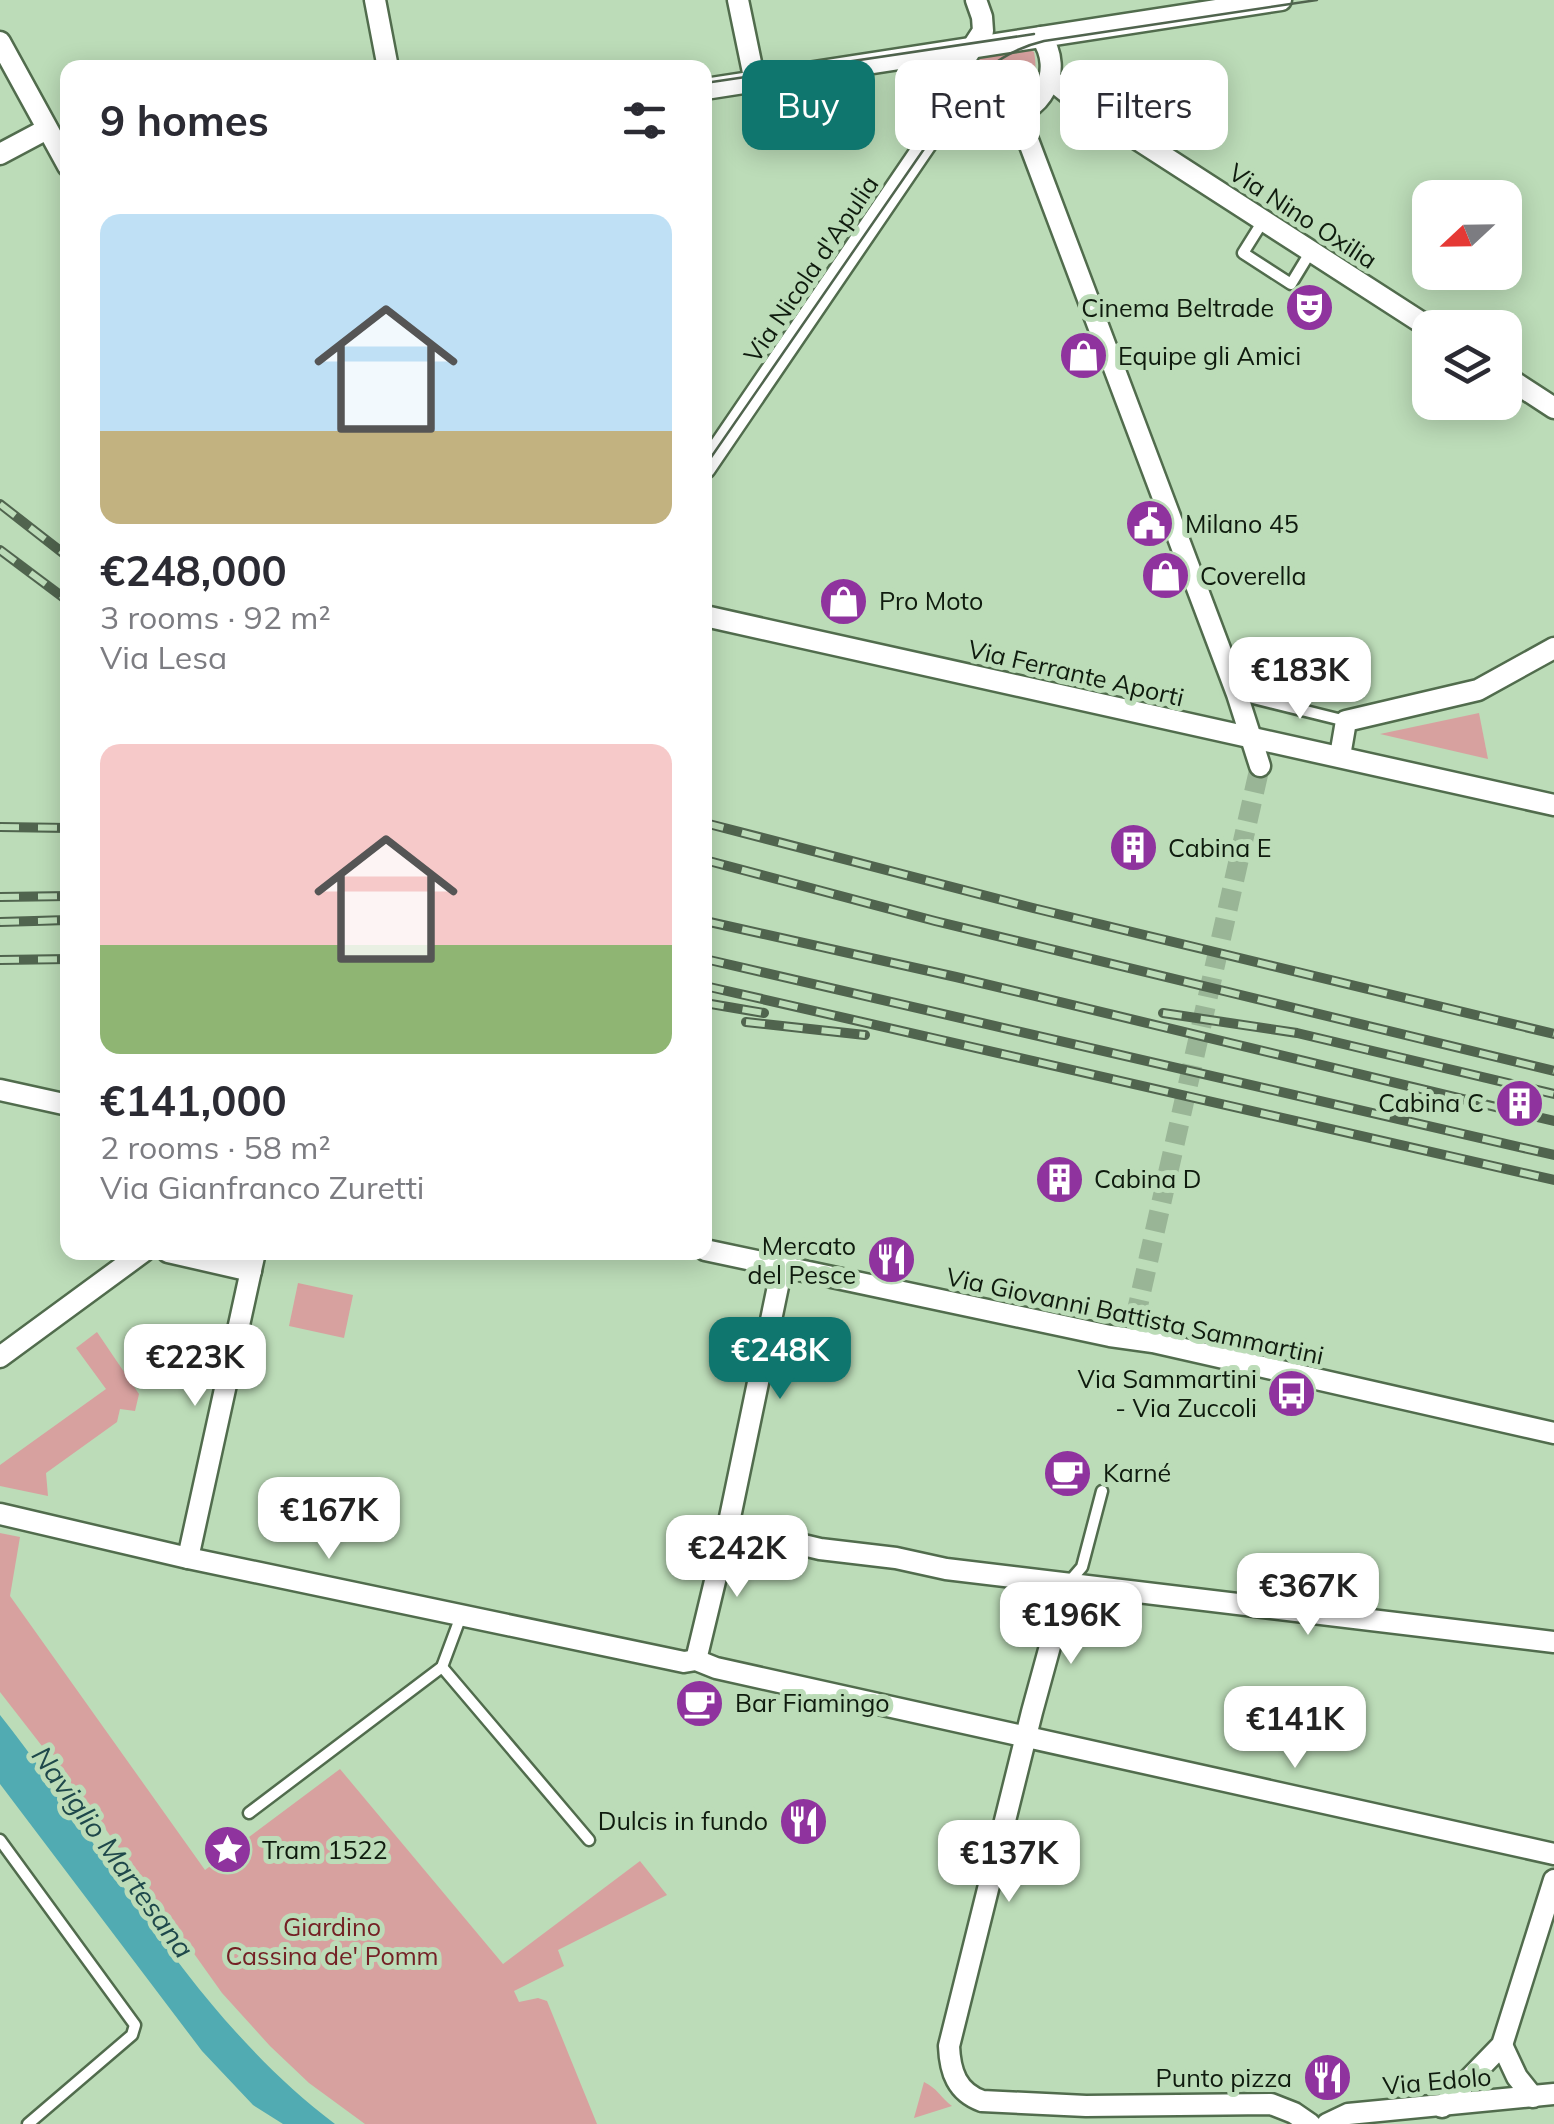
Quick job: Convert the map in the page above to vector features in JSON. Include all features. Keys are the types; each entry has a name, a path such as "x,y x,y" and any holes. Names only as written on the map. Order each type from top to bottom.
{"street":[{"path":"375,0 386,60"},
{"path":"738,0 750,60"},
{"path":"963,60 983,32 976,0"},
{"path":"875,62 1282,0"},
{"path":"1040,37 1048,53 1050,79 1040,97"},
{"path":"0,42 60,152"},
{"name":"Via Nino Oxilia","path":"1050,79 1412,316"},
{"path":"712,88 742,84"},
{"path":"0,154 47,129"},
{"name":"Via Nicola d'Apulia","path":"712,458 922,150"},
{"path":"1032,150 1237,694 1260,766"},
{"path":"1522,387 1554,408"},
{"name":"Via Ferrante Aporti","path":"712,618 1554,804"},
{"path":"1340,756 1346,721 1478,690 1554,648"},
{"path":"0,1090 60,1103"},
{"name":"Via Giovanni Battista Sammartini","path":"712,1252 1132,1329 1554,1432"},
{"path":"0,1357 131,1260"},
{"path":"188,1558 253,1262"},
{"path":"696,1660 728,1528 782,1267"},
{"path":"0,1514 188,1558 684,1662 696,1660 716,1668 1554,1854"},
{"path":"728,1528 820,1549 1068,1584 1554,1642"},
{"path":"1068,1584 949,2046 949,2060 960,2088 982,2101 1086,2115 1271,2104 1310,2124"},
{"path":"1442,2106 1502,2045 1554,1880"},
{"path":"1502,2045 1517,2077 1543,2095"},
{"name":"Via Edolo","path":"1327,2124 1344,2114 1543,2095"}],"lane":[{"path":"1264,220 1243,253 1291,284 1312,251"},
{"path":"1237,694 1346,721"},
{"path":"1068,1584 1082,1567 1102,1491"},
{"path":"249,1813 442,1667 461,1615"},
{"path":"442,1667 589,1840"},
{"path":"1,1845 135,2026 132,2034 28,2124"}],"green space":[{"path":"1020,45 1034,52 1034,60 971,60 974,52"},
{"path":"1479,713 1488,759 1380,734"},
{"path":"298,1283 353,1295 344,1338 289,1326"},
{"path":"97,1332 139,1394 135,1411 120,1409 117,1422 46,1473 48,1496 0,1486 0,1465 106,1389 76,1348"},
{"name":"Giardino Cassina de' Pomm","path":"0,1533 20,1537 10,1596 205,1870 340,1769 503,1964 640,1861 667,1895 558,1950 564,1966 514,1991 519,2002 538,1998 547,2001 597,2124 365,2124 309,2083 270,2046 222,1993 94,1813 0,1692"},
{"path":"924,2082 952,2106 914,2118"}],"water":[{"path":"0,1715 195,1983 237,2034 335,2124 283,2124 253,2105 202,2051 0,1784"}],"tunnel":[{"path":"1135,1319 1260,766"}],"tram line":[{"path":"712,456 962,94 989,67 1009,54 1044,41 1317,0"},
{"path":"712,82 1034,34"}],"railway":[{"path":"0,504 60,551"},
{"path":"0,550 60,595"},
{"path":"712,825 1033,908 1554,1034"},
{"path":"0,827 60,828"},
{"path":"712,862 935,921 1554,1071"},
{"path":"0,897 60,896"},
{"path":"0,922 60,920"},
{"path":"712,923 1554,1121"},
{"path":"0,960 60,959"},
{"path":"712,961 1554,1155"},
{"path":"712,988 1554,1180"},
{"path":"712,1004 764,1013"},
{"path":"1163,1013 1297,1033 1554,1094"},
{"path":"746,1022 865,1035"}],"place":[{"name":"Cinema Beltrade","path":"1309,308"},
{"name":"Equipe gli Amici","path":"1083,356"},
{"name":"Milano 45","path":"1150,524"},
{"name":"Coverella","path":"1165,576"},
{"name":"Pro Moto","path":"844,601"},
{"name":"Cabina E","path":"1133,848"},
{"name":"Cabina C","path":"1519,1103"},
{"name":"Cabina D","path":"1059,1179"},
{"name":"Mercato del Pesce","path":"891,1260"},
{"name":"Via Sammartini - Via Zuccoli","path":"1292,1393"},
{"name":"Karné","path":"1068,1473"},
{"name":"Bar Fiamingo","path":"700,1703"},
{"name":"Dulcis in fundo","path":"803,1821"},
{"name":"Tram 1522","path":"227,1850"},
{"name":"Punto pizza","path":"1327,2078"}],"water label":[{"name":"Naviglio Martesana","path":"113,1852"}]}
